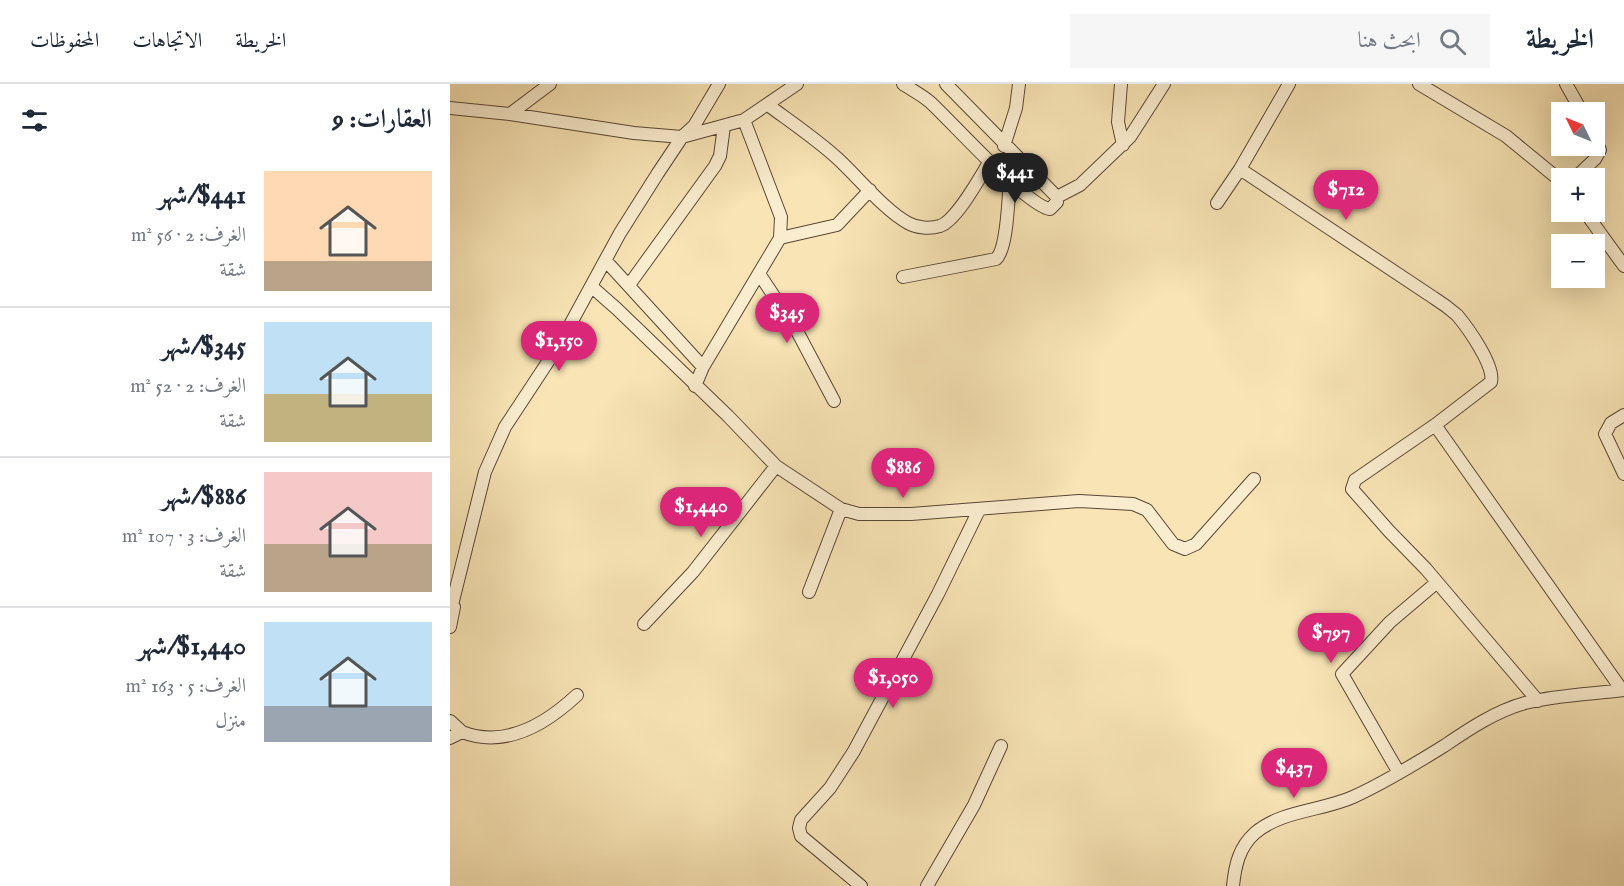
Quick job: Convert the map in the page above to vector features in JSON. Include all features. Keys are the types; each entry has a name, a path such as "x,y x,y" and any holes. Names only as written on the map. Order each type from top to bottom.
{"street":[{"path":"510,114 550,84"},
{"path":"450,613 485,472 506,428 559,345 620,233 719,84"},
{"path":"450,108 510,114 634,133 682,137 744,120 796,84"},
{"path":"903,84 929,101 1010,180 1046,209 1055,206 1057,197 1080,185 1123,145 1137,130 1164,84"},
{"path":"946,84 1004,146 1057,197"},
{"path":"1004,146 1016,108 1019,84"},
{"path":"1121,84 1118,122 1123,145"},
{"path":"1217,204 1289,84"},
{"path":"1419,84 1506,135 1551,173"},
{"path":"1566,84 1576,102"},
{"path":"768,105 837,157 908,223 931,228 943,225 953,215 990,161"},
{"path":"695,386 703,367 780,238 781,217 744,120"},
{"path":"629,285 715,166 720,156 724,126"},
{"path":"1586,168 1597,156"},
{"path":"1240,169 1421,289 1456,315 1484,356 1493,375 1491,382 1435,425 1354,480 1352,485 1362,501 1426,569 1538,701"},
{"path":"903,277 996,259 1002,251 1005,236 1010,180"},
{"path":"780,238 837,225 870,190"},
{"path":"1592,222 1624,266"},
{"path":"606,261 703,367"},
{"path":"760,275 797,331 834,401"},
{"path":"592,287 776,466 841,509 859,514 980,510 1079,501 1133,504 1147,510 1173,544 1185,549 1196,544 1254,479"},
{"path":"1624,415 1611,423 1605,434 1624,474"},
{"path":"1233,886 1238,856 1254,833 1264,826 1293,814 1351,798 1399,773 1464,731 1506,710 1538,701 1623,690 1435,425"},
{"path":"644,624 693,572 776,466"},
{"path":"810,592 841,509"},
{"path":"861,886 801,836 798,828 801,820 830,788 854,751 980,510"},
{"path":"1399,773 1342,674 1390,622 1436,583"},
{"path":"450,627 455,597"},
{"path":"450,721 456,735 492,740 536,727 562,710 578,695"},
{"path":"927,886 974,805 1001,746"}]}
